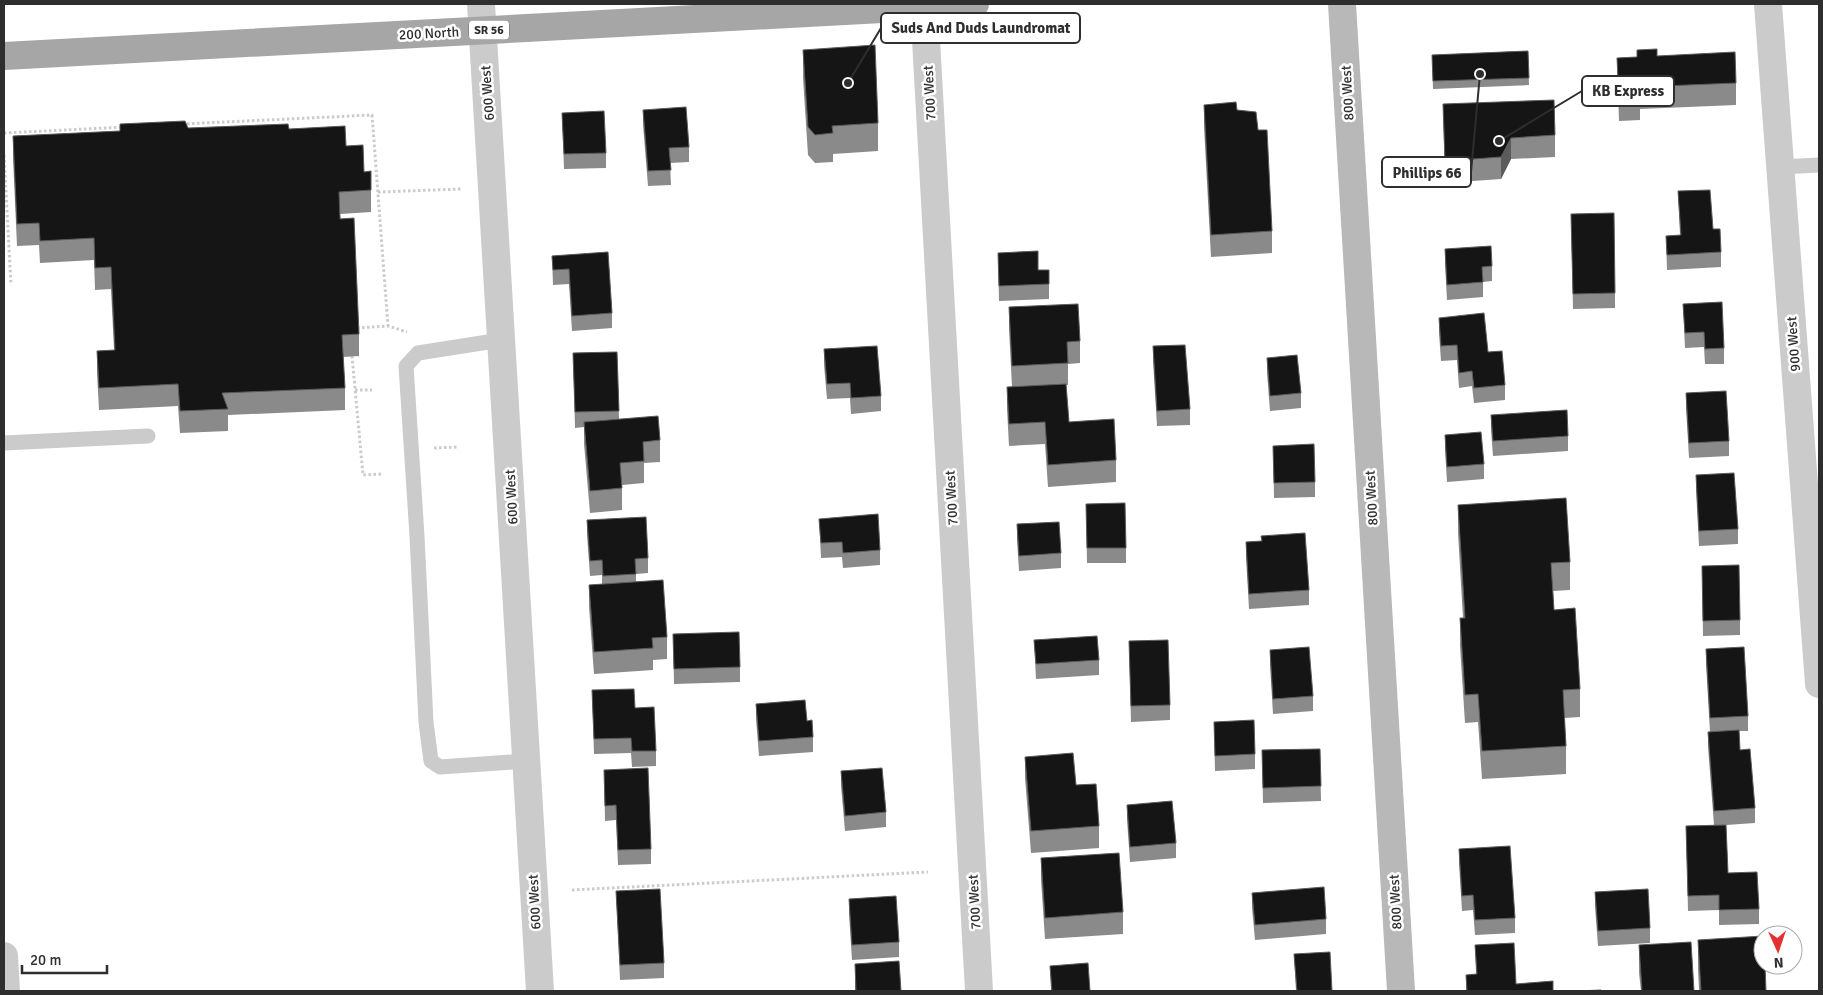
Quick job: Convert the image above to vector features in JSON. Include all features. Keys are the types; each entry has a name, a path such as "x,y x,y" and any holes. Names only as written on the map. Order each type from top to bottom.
{"main road":[{"name":"200 North","path":"4,56 482,17 975,4"}],"street":[{"name":"800 West","path":"1342,4 1401,991"},
{"name":"900 West","path":"1768,4 1819,684"},
{"name":"700 West","path":"924,5 979,991"},
{"name":"600 West","path":"482,17 540,991"},
{"path":"4,956 6,991"}],"lane":[{"path":"1780,167 1819,165"},
{"path":"502,340 418,353 406,366 426,722 431,761 440,767 526,761"},
{"path":"4,443 148,436"}],"path":[{"path":"173,125 372,115 388,326"},
{"path":"4,133 133,127"},
{"path":"4,156 12,285"},
{"path":"378,192 461,189"},
{"path":"357,328 388,326 408,332"},
{"path":"352,356 363,475 383,474"},
{"path":"355,390 372,390"},
{"path":"572,890 928,872"}],"building":[{"path":"875,45 878,123 832,126 833,133 815,135 808,127 803,50"},
{"path":"1657,49 1657,56 1735,52 1736,83 1639,87 1640,98 1619,99 1617,58 1637,57 1637,50"},
{"path":"1528,51 1529,78 1433,81 1432,55"},
{"path":"1554,100 1555,135 1511,138 1501,157 1445,161 1443,104"},
{"path":"1236,102 1237,110 1256,112 1258,130 1267,130 1272,231 1211,235 1204,105"},
{"path":"686,107 689,147 669,148 671,170 648,171 643,110"},
{"path":"604,111 606,153 564,154 562,113"},
{"path":"185,121 188,128 288,124 289,129 345,126 346,146 363,145 364,172 371,171 371,190 339,192 340,219 354,218 359,334 342,335 345,388 222,393 228,409 180,411 178,384 99,388 97,351 115,350 111,267 95,268 94,238 40,241 39,223 17,224 13,136 120,131 120,124"},
{"path":"1710,190 1713,229 1720,229 1721,252 1667,255 1666,236 1681,235 1678,191"},
{"path":"1614,213 1615,293 1573,294 1571,214"},
{"path":"1491,246 1492,266 1482,267 1483,282 1447,285 1445,249"},
{"path":"1038,251 1038,270 1049,270 1049,284 999,286 998,253"},
{"path":"608,252 612,313 572,316 569,269 553,270 552,256"},
{"path":"1722,302 1724,348 1705,349 1704,332 1685,333 1683,304"},
{"path":"1078,304 1080,341 1067,342 1068,363 1012,366 1009,307"},
{"path":"1484,313 1488,352 1502,351 1505,385 1474,388 1472,371 1459,373 1457,345 1441,346 1439,318"},
{"path":"1185,345 1190,409 1157,411 1153,346"},
{"path":"877,346 881,396 851,398 850,383 827,384 824,349"},
{"path":"617,352 619,411 575,412 573,353"},
{"path":"1297,355 1301,393 1270,396 1267,358"},
{"path":"1066,384 1069,422 1114,419 1116,460 1048,465 1045,422 1009,424 1007,387"},
{"path":"1726,391 1729,441 1689,443 1686,393"},
{"path":"1567,410 1568,436 1493,441 1491,415"},
{"path":"658,416 660,440 643,442 644,461 620,463 622,488 590,491 584,422"},
{"path":"1481,432 1484,464 1447,467 1445,435"},
{"path":"1314,444 1315,482 1274,483 1273,446"},
{"path":"1734,473 1738,529 1699,531 1696,475"},
{"path":"1566,498 1570,562 1551,563 1554,610 1575,608 1580,689 1563,690 1566,746 1482,751 1478,694 1465,695 1460,618 1465,618 1458,505"},
{"path":"1125,503 1126,548 1087,548 1086,504"},
{"path":"878,514 880,550 843,553 842,542 821,543 819,519"},
{"path":"646,517 648,558 635,559 636,574 603,576 602,560 590,561 587,520"},
{"path":"1059,522 1061,553 1019,556 1017,524"},
{"path":"1305,533 1309,590 1249,594 1246,542 1262,541 1261,536"},
{"path":"1739,565 1740,620 1703,621 1702,566"},
{"path":"663,580 667,637 652,638 653,648 594,652 589,585"},
{"path":"739,632 740,667 674,669 673,634"},
{"path":"1097,636 1099,660 1036,664 1034,640"},
{"path":"1168,640 1170,705 1131,706 1129,641"},
{"path":"1309,647 1313,696 1273,699 1270,650"},
{"path":"1744,647 1748,716 1710,718 1706,649"},
{"path":"634,689 635,708 654,707 656,751 632,751 631,738 594,739 592,690"},
{"path":"805,700 807,721 812,720 813,737 759,741 756,704"},
{"path":"1254,720 1255,754 1215,756 1214,722"},
{"path":"1739,730 1740,750 1750,749 1755,808 1714,811 1708,732"},
{"path":"1320,749 1321,786 1263,788 1262,750"},
{"path":"1073,753 1076,785 1096,784 1099,826 1031,831 1025,757"},
{"path":"648,768 651,849 618,850 616,805 605,806 604,770"},
{"path":"882,768 886,812 845,816 841,771"},
{"path":"1172,801 1176,843 1130,847 1127,805"},
{"path":"1726,825 1728,873 1757,872 1759,909 1719,910 1719,895 1688,896 1686,826"},
{"path":"1510,846 1515,918 1475,920 1473,895 1462,896 1459,849"},
{"path":"1119,853 1123,912 1045,918 1041,858"},
{"path":"1324,887 1326,919 1255,925 1252,893"},
{"path":"660,889 664,963 620,965 616,891"},
{"path":"1648,889 1650,928 1598,931 1595,892"},
{"path":"896,896 899,942 852,945 849,899"},
{"path":"1753,937 1753,975 1765,975 1766,991 1701,991 1698,940"},
{"path":"1691,942 1694,991 1642,991 1639,945"},
{"path":"1514,943 1516,984 1553,981 1553,991 1467,991 1466,975 1477,974 1475,945"},
{"path":"1330,952 1332,991 1297,991 1294,954"},
{"path":"899,961 901,991 856,991 855,964"},
{"path":"1088,963 1090,991 1052,991 1050,966"}],"place":[{"name":"Phillips 66","path":"1480,74"},
{"name":"Suds And Duds Laundromat","path":"848,83"},
{"name":"KB Express","path":"1499,141"}]}
